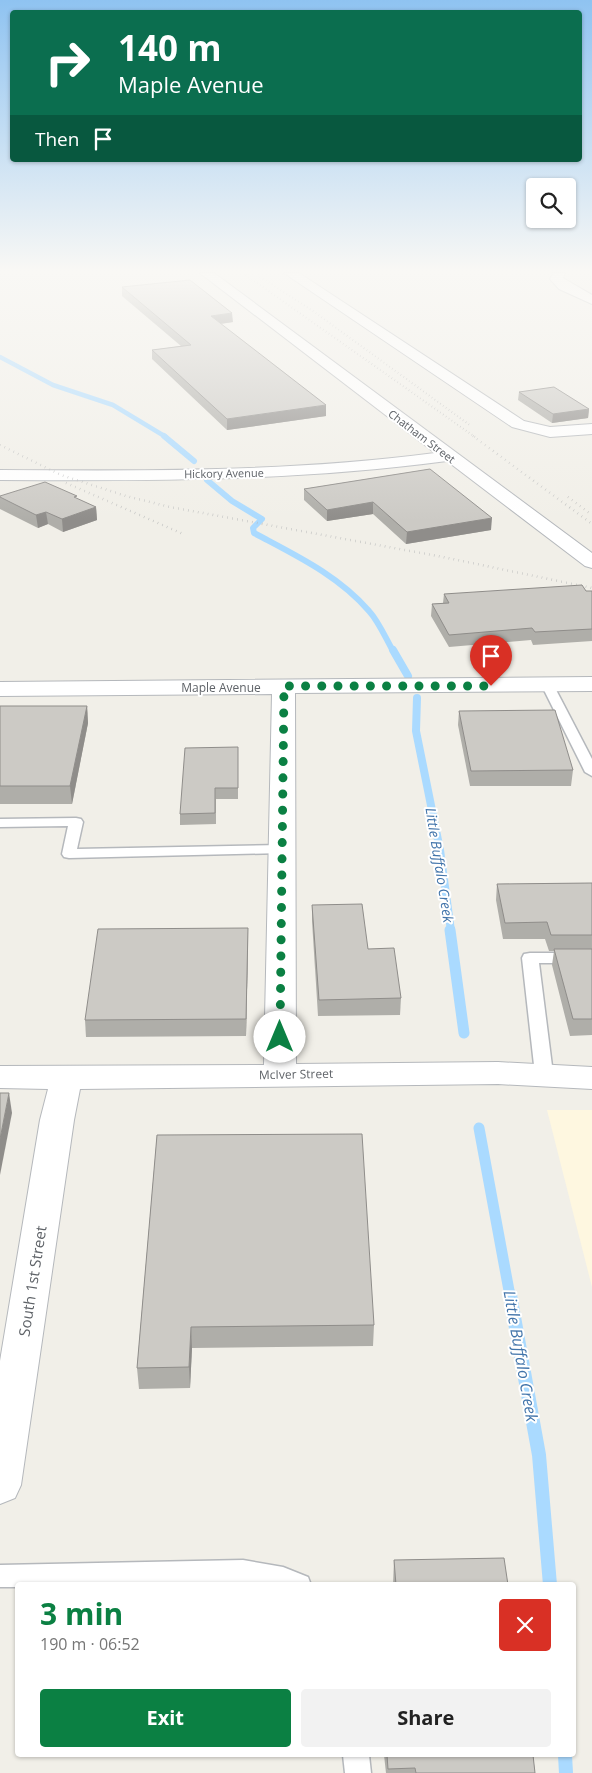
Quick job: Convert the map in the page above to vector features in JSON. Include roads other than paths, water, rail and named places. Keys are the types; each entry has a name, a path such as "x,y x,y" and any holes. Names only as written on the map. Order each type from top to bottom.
{"street":[{"name":"Chatham Street","path":"315,356 592,562"},
{"path":"417,356 518,424 541,431 570,432 592,429"},
{"name":"Hickory Avenue","path":"0,475 275,472 391,465 448,456"},
{"name":"Maple Avenue","path":"0,689 548,686 592,684"},
{"path":"280,1074 284,686"},
{"name":"McIver Street","path":"0,1077 544,1074 592,1078"},
{"name":"South 1st Street","path":"0,1485 56,1120 66,1078"}],"lane":[{"path":"548,686 592,772"},
{"path":"0,823 76,822 69,854 282,849"},
{"path":"544,1074 530,958 592,958"},
{"path":"0,1576 243,1571 283,1578 292,1582"},
{"path":"356,1757 358,1773"}],"waterway":[{"name":"Little Buffalo Creek","path":"0,357 53,385 113,405 166,437"},
{"name":"Little Buffalo Creek","path":"164,436 194,461"},
{"name":"Little Buffalo Creek","path":"207,480 232,501 262,519 253,528 254,533 330,576 357,598 376,620 393,651"},
{"name":"Little Buffalo Creek","path":"393,650 408,676"},
{"name":"Little Buffalo Creek","path":"417,698 416,731 440,850 451,931"},
{"name":"Little Buffalo Creek","path":"450,930 464,1033"},
{"name":"Little Buffalo Creek","path":"479,1128 510,1296"},
{"name":"Little Buffalo Creek","path":"510,1295 539,1455 550,1582"},
{"name":"Little Buffalo Creek","path":"565,1757 566,1773"}],"railway":[{"path":"360,356 475,437"},
{"path":"374,356 471,426"},
{"path":"473,436 592,524"},
{"path":"0,445 61,475 126,496 170,507 443,557 592,588"},
{"path":"66,483 183,534"},
{"path":"568,497 592,515"}]}
